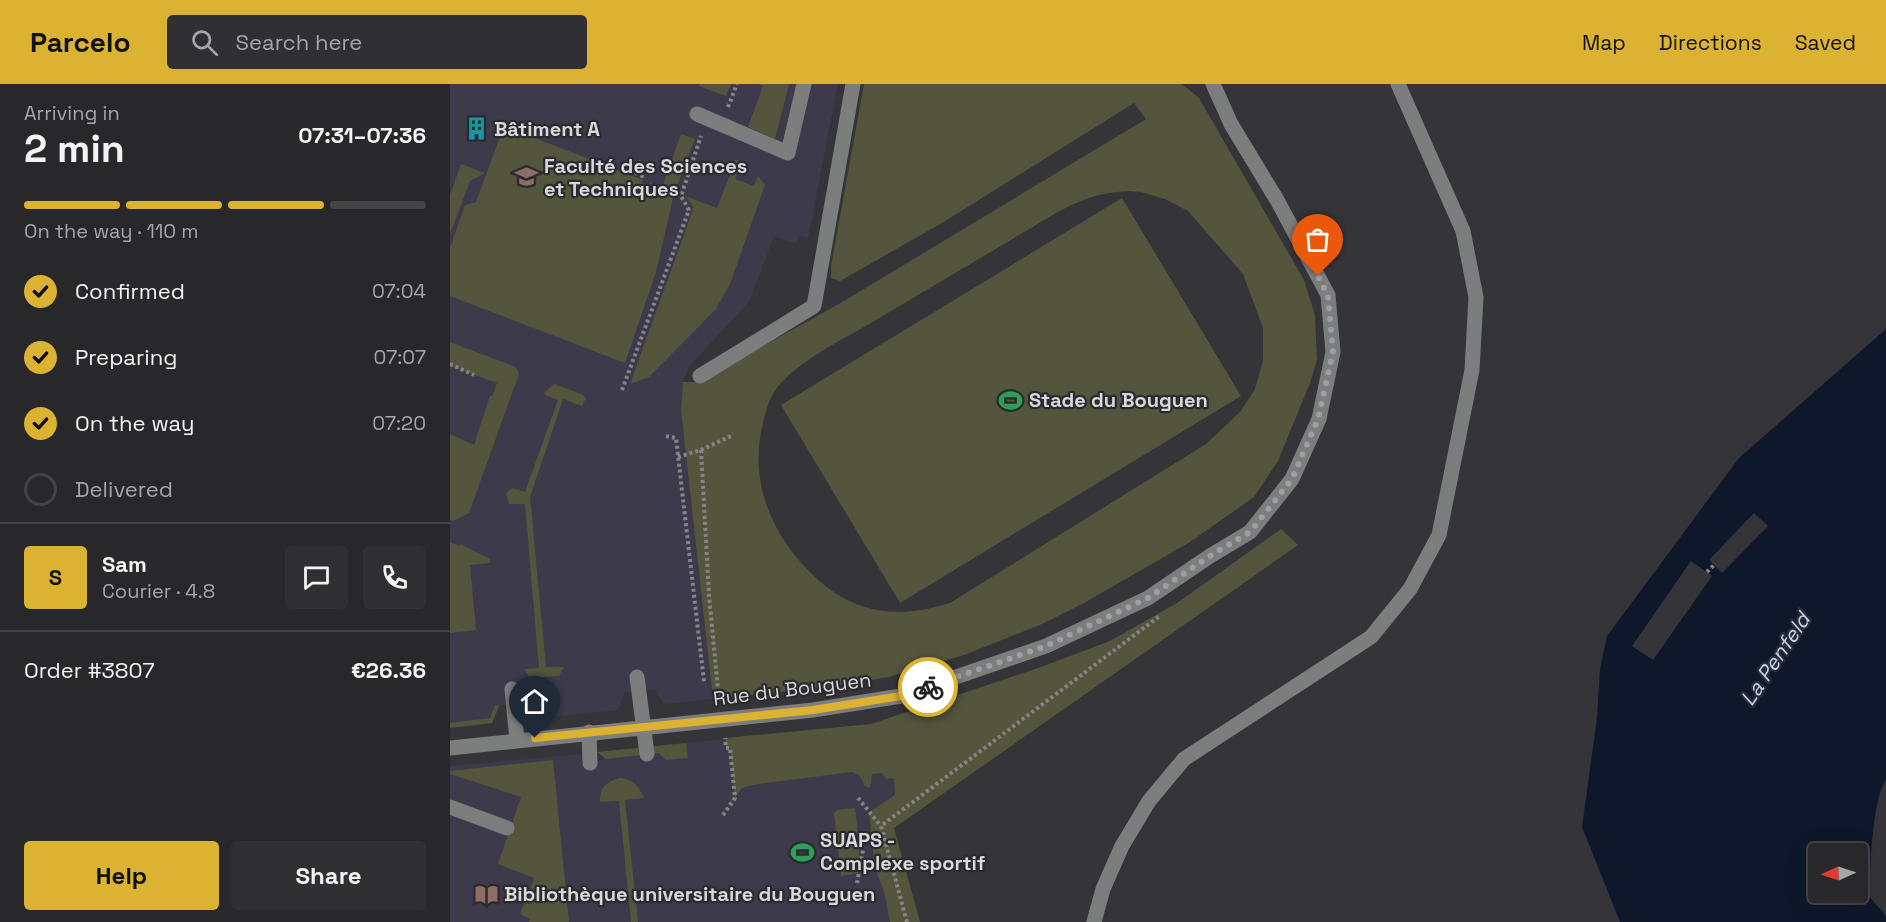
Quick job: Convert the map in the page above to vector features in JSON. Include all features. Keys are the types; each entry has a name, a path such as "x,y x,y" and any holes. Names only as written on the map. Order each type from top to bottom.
{"street":[{"path":"697,114 788,153 804,84"},
{"path":"700,376 814,306 853,84"},
{"name":"Rue du Bouguen","path":"450,748 813,710 901,696 1046,646 1148,598 1250,532 1292,479 1318,419 1333,352 1328,296 1277,200 1231,124 1213,84"},
{"path":"1094,922 1103,889 1122,846 1149,801 1184,759 1371,637 1410,589 1439,535 1472,370 1476,297 1463,231 1398,84"},
{"path":"637,677 647,754"},
{"path":"512,689 517,740"},
{"path":"589,732 590,763"},
{"path":"450,807 507,828"}],"path":[{"path":"622,390 689,210 681,196 700,137"},
{"path":"641,161 636,173 642,176 647,163"},
{"path":"450,364 474,375"},
{"path":"666,436 676,438 704,682"},
{"path":"678,457 701,450 731,436"},
{"path":"701,450 709,595 719,699"},
{"path":"1707,572 1714,565"},
{"path":"881,826 1167,610"},
{"path":"723,815 735,798 730,748 726,748 725,734"},
{"path":"858,798 881,826 907,922"},
{"path":"857,883 863,850"}],"shaded area":[{"path":"450,84 838,84 808,238 799,235 796,244 774,236 749,302 689,366 683,382 681,410 713,699 664,704 655,690 628,692 624,693 618,710 541,718 529,702 500,706 492,723 450,728"},
{"path":"1298,545 894,828 920,922 450,922 450,766 580,754 581,763 603,760 604,758 598,752 871,724 1041,667 1110,641 1177,603"}],"green space":[{"path":"700,84 731,84 726,96 699,86"},
{"path":"759,84 789,84 775,139 748,127 763,86"},
{"path":"864,84 1182,84 1199,98 1304,280 1315,315 1317,360 1278,461 1254,497 1190,542 1084,603 1042,624 967,654 889,677 828,687 713,699 681,410 683,382 699,382 844,301 1146,119 1134,103 942,223 840,281 831,278 831,266","holes":["1130,191 1165,199 1188,211 1243,274 1263,328 1263,361 1255,389 1241,411 1206,444 950,603 911,611 875,610 841,597 825,585 809,571 783,539 766,503 761,483 759,444 771,397 776,389 796,369 823,351 1056,213 1083,200 1101,195"]},
{"path":"504,126 643,180 642,183 648,186 650,183 662,188 681,134 695,139 674,194 656,272 625,363 450,296 450,248 465,205 476,202"},
{"path":"736,159 741,163 735,179 754,186 758,176 765,185 730,284 716,309 649,377 630,384 694,207 685,196 717,208"},
{"path":"461,164 485,173 470,181 450,234 450,195"},
{"name":"Stade du Bouguen","path":"1122,198 1241,396 900,603 781,405"},
{"path":"450,342 516,367 519,374 469,513 453,521 450,520 450,434 474,445 490,396 497,383 450,366"},
{"path":"554,384 586,398 582,406 563,399 530,497 546,667 564,667 559,676 530,678 524,669 539,668 525,504 509,504 506,493 512,488 525,492 558,400 543,394"},
{"path":"1281,529 1298,545 894,828 920,922 890,922 884,891 875,869 869,812 895,795 894,778 886,779 882,773 872,774 870,788 865,786 859,775 852,772 758,784 742,788 735,798 730,749 726,748 725,738 871,724 1041,667 1110,641 1177,603"},
{"path":"450,542 459,546 460,544 490,559 490,563 470,565 476,630 450,633"},
{"path":"495,705 499,706 492,723 450,728 450,723 490,718"},
{"path":"686,743 688,758 666,760 659,753 606,759 597,752"},
{"path":"553,760 569,922 529,922 530,919 520,914 534,878 498,864 521,797 450,774 450,771"},
{"path":"620,778 635,784 644,798 625,800 638,922 631,922 619,801 600,802 601,792 605,786"},
{"path":"855,808 859,843 859,873 841,876 834,813 837,810"}],"water":[{"name":"La Penfeld","path":"1886,329 1886,780 1881,789 1875,818 1868,895 1886,916 1886,922 1620,922 1582,827 1597,718 1600,669 1607,636 1739,458"}],"pier":[{"path":"1754,513 1768,526 1722,573 1709,560"},
{"path":"1691,561 1712,576 1653,660 1632,646"}],"way so far":[{"path":"928,687 1046,646 1148,598 1250,532 1292,479 1318,419 1333,352 1328,296 1318,276"}],"place":[{"name":"Bâtiment A","path":"476,129"},
{"name":"Faculté des Sciences et Techniques","path":"526,177"},
{"name":"Stade du Bouguen","path":"1011,400"},
{"name":"SUAPS - Complexe sportif","path":"802,852"},
{"name":"Bibliothèque universitaire du Bouguen","path":"486,894"}],"route":[{"path":"535,738 813,710 901,696 928,687"}]}
